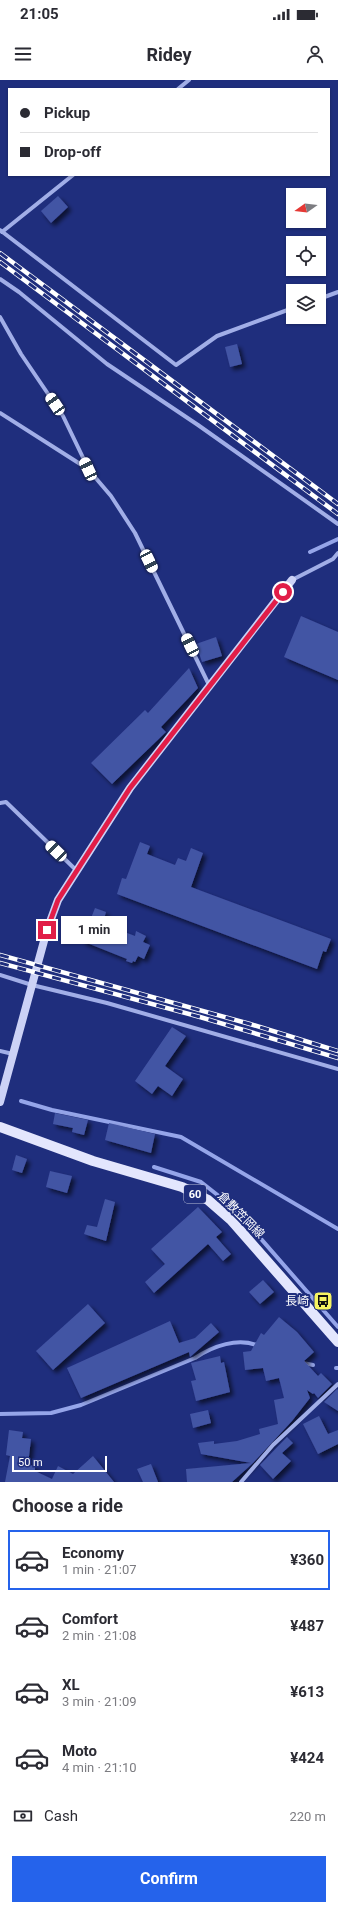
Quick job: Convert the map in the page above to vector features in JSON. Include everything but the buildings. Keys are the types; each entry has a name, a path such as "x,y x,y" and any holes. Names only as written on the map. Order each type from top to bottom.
{"main road":[{"name":"倉敷笠岡線","path":"0,1126 94,1161 182,1187 208,1200 231,1220 338,1342"}],"street":[{"path":"179,88 189,80"},
{"path":"72,176 1,231 176,365 217,336 286,311"},
{"path":"0,279 19,292 107,364 198,425 338,524"},
{"path":"326,296 338,292"},
{"path":"0,317 21,354 63,416 88,469 111,496 135,533 210,687"},
{"path":"0,413 88,469"},
{"path":"0,1102 47,930 58,900 130,788 292,580 333,559 338,553"},
{"path":"0,803 6,802 77,871"},
{"path":"0,975 32,985 107,1003 338,1069"},
{"path":"0,1051 14,1054"},
{"path":"242,1482 273,1445 338,1384"}],"waterway":[{"path":"310,552 338,539"},
{"path":"21,1101 52,1110 181,1137 338,1229"},
{"path":"154,1167 201,1182 234,1208 338,1327"},
{"path":"0,1414 51,1413 81,1405 226,1344 243,1342 259,1346"},
{"path":"303,1363 313,1365"}],"railway":[{"path":"0,253 338,504"},
{"path":"0,262 338,514"},
{"path":"0,955 250,1024 338,1051"},
{"path":"0,963 200,1017 338,1058"}],"place":[{"name":"長崎","path":"323,1301"}],"route":[{"path":"47,930 58,900 130,788 283,592"}]}
